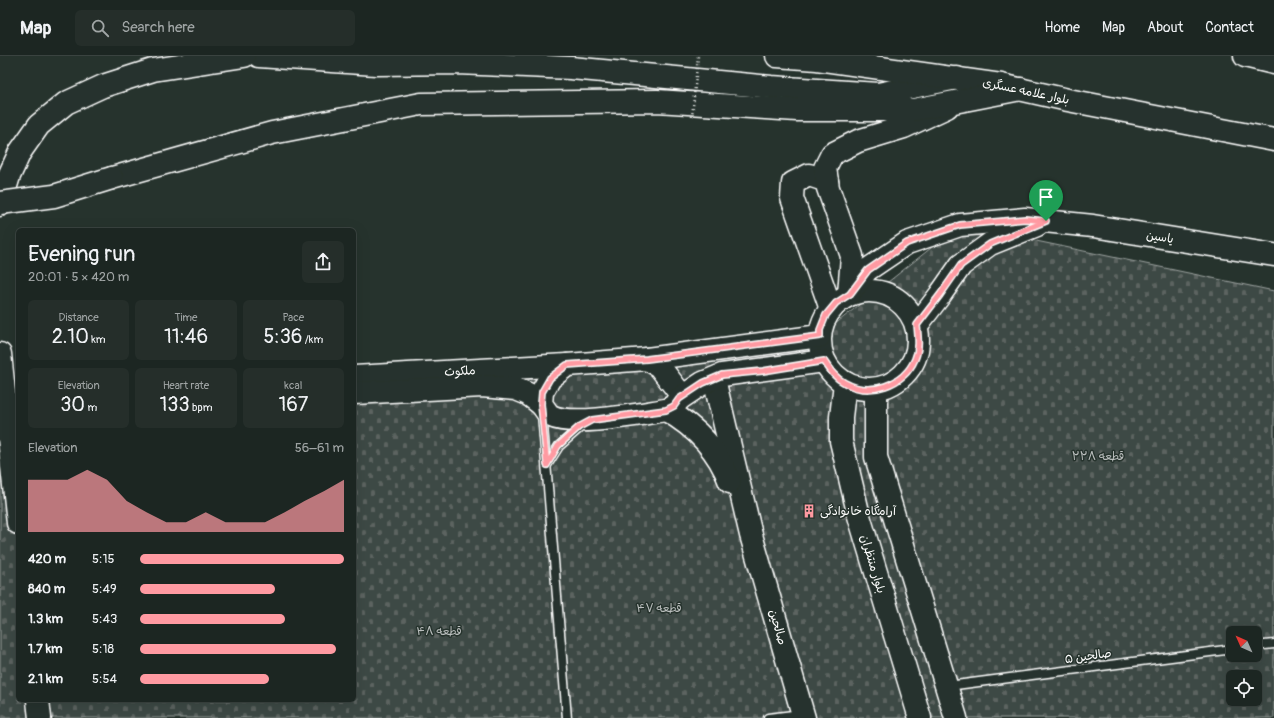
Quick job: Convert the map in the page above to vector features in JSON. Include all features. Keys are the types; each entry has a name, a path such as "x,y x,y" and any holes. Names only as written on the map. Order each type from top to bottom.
{"main road":[{"path":"244,56 154,70 103,86 66,103 39,124 20,152 9,176 0,204 54,196 272,133 421,104 657,101 797,110 912,110 1021,90"},
{"path":"259,56 376,64 458,63 571,68 771,87 878,94 957,78"},
{"name":"بلوار علامه عسگری","path":"777,56 817,59 1001,85 1068,100 1274,140"},
{"path":"1245,56 1274,62"},
{"path":"1251,56 1274,59"},
{"path":"850,294 852,256 828,188 825,168 832,154 858,141 904,127 959,102"},
{"path":"827,181 809,175 794,182 792,198 831,309"},
{"name":"یاسین","path":"850,294 868,270 907,243 960,225 1025,219 1094,226 1274,255"},
{"path":"917,325 961,265 990,244 1046,221"},
{"path":"865,290 887,294 897,299 909,310 917,325 919,342 915,359 906,373 893,384 876,389 860,389 845,384 832,374 824,361 820,346 820,330 826,315 836,303 850,294 865,290"},
{"name":"ملکوت","path":"356,376 567,365 647,359 820,336"},
{"path":"0,354 16,369"},
{"path":"0,354 16,488"},
{"path":"647,359 663,371 679,392 672,405"},
{"name":"ملکوت","path":"356,393 482,386 516,389 528,394 541,404 550,416 571,420 592,420 672,405 703,383 722,375 763,371 824,361"},
{"path":"541,404 542,392 550,378 567,365"},
{"name":"صالحین","path":"714,379 751,535 804,716"},
{"name":"بلوار منتظران","path":"845,384 841,417 841,441 859,516 920,718"},
{"path":"876,389 876,457 956,718"},
{"name":"صالحین","path":"672,405 705,440 724,466 751,535"},
{"path":"38,702 40,718"}],"lane":[{"path":"541,404 567,718"},
{"path":"547,465 558,446 579,427 592,420"},
{"path":"1262,645 1274,644"},
{"name":"صالحین ۵","path":"946,687 1226,650"},
{"path":"768,718 804,716"}],"path":[{"path":"692,118 698,56"}],"green space":[{"path":"960,225 1274,291 1274,718 0,718 0,394 16,393 16,702 356,702 356,369 820,336"}],"place":[{"name":"آرامگاه خانوادگی","path":"809,511"}],"route":[{"path":"1025,219 1046,221 990,244 961,265 917,325 919,342 915,359 906,373 893,384 876,389 860,389 845,384 832,374 824,361 763,371 722,375 703,383 679,399 674,406 666,410 592,420 579,427 558,446 547,465 541,404 542,392 550,378 567,365 647,359 820,336 820,330 826,315 836,303 850,294 868,270 907,243 960,225 1025,219"}],"park label":[{"name":"قطعه ۲۲۸","path":"1098,456"},
{"name":"قطعه ۴۷","path":"659,608"},
{"name":"قطعه ۴۸","path":"439,631"}]}
